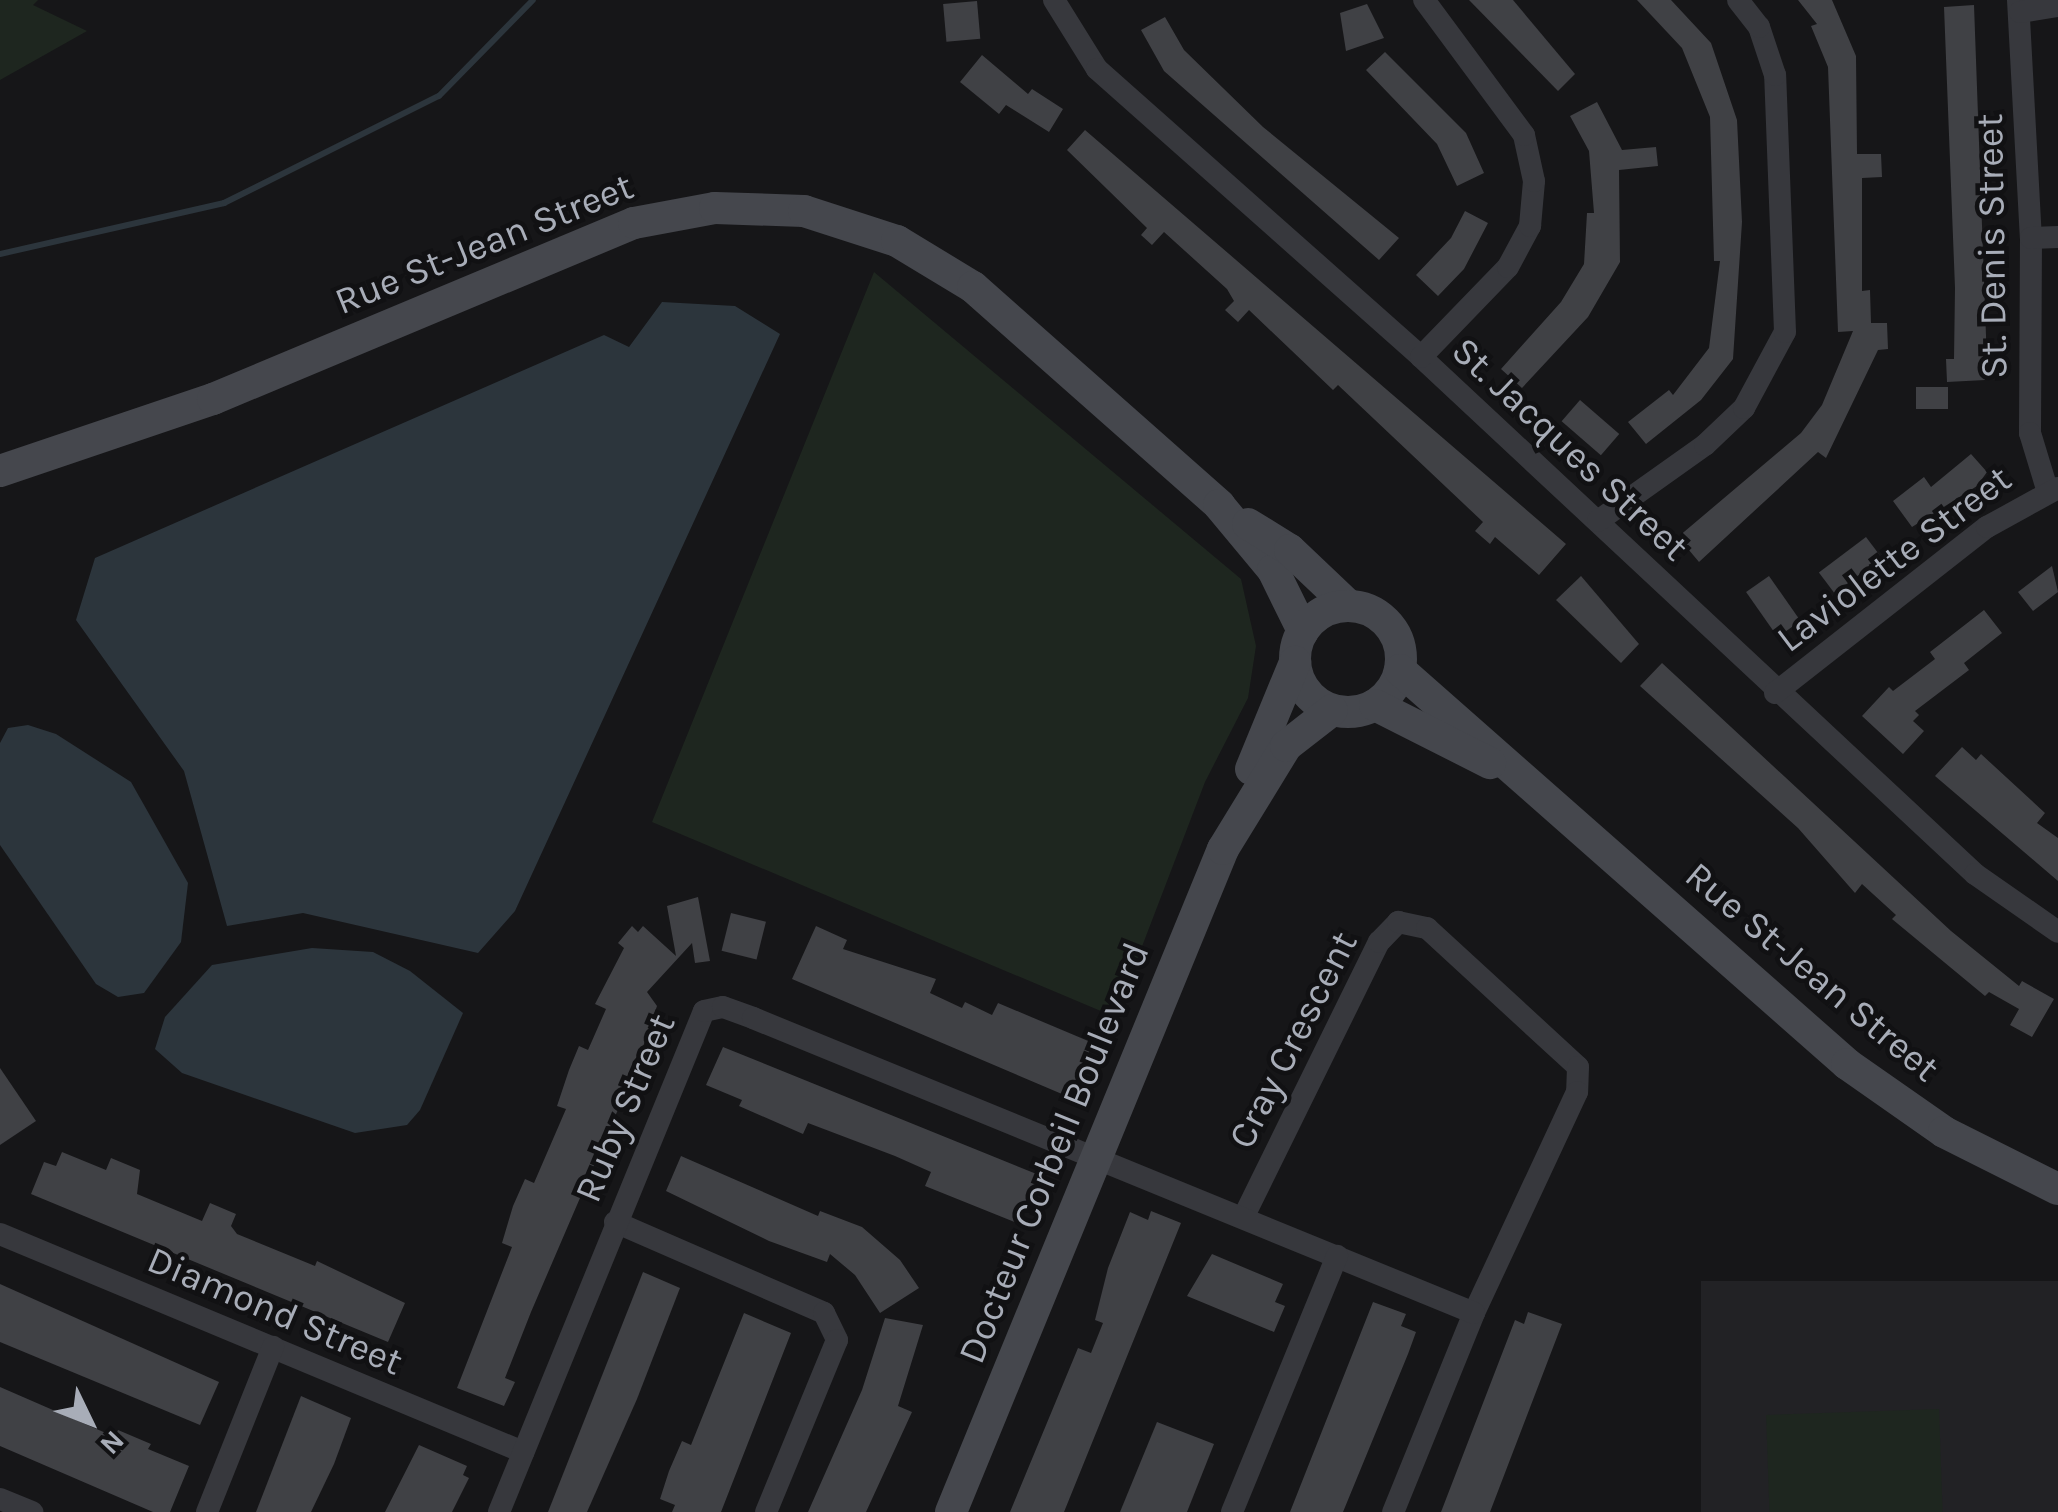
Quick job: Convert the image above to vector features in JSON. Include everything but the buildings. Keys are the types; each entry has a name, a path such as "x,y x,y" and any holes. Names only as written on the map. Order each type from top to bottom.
{"main road":[{"name":"Rue St-Jean Street","path":"0,472 212,398 618,228 677,212 746,207 834,218 939,264 1219,505 1290,550 1350,606 1383,619 1401,651 1400,670 1870,1082 1944,1132 2058,1189"},
{"name":"Rue St-Jean Street","path":"1219,505 1273,570 1299,647 1306,692 1332,710"},
{"path":"1299,647 1315,618 1350,606"},
{"name":"Docteur Corbeil Boulevard","path":"950,1512 1234,826 1245,782 1299,647"},
{"path":"1332,710 1375,705 1400,670"},
{"name":"Rue St-Jean Street","path":"1375,705 1534,785"},
{"name":"Docteur Corbeil Boulevard","path":"1234,826 1286,746 1332,710"}],"street":[{"name":"St. Jacques Street","path":"1054,0 1097,70 1421,357 1775,693 1975,874 2058,932"},
{"path":"1421,357 1508,266 1530,226 1534,181 1524,135 1424,0"},
{"path":"1598,521 1705,445 1744,408 1785,332 1776,75 1759,27 1738,0"},
{"path":"2019,6 2058,6"},
{"name":"St. Denis Street","path":"2019,6 2031,238 2030,432 2052,488"},
{"path":"2031,238 2058,237"},
{"name":"Laviolette Street","path":"1775,693 1987,527 2052,488"},
{"name":"Cray Crescent","path":"1243,1218 1379,942 1398,922 1417,922 1572,1057 1581,1078 1474,1312 1393,1512"},
{"name":"Ruby Street","path":"498,1512 691,1032 704,1010 723,1007 1095,1158"},
{"path":"1095,1158 1474,1312"},
{"path":"615,1222 824,1313 837,1340 766,1512"},
{"name":"Diamond Street","path":"0,1234 523,1452"},
{"path":"1232,1512 1338,1256"},
{"path":"206,1512 273,1347"},
{"path":"0,1499 32,1512"}],"shaded area":[{"path":"0,0 38,0 33,5 87,31 0,80"},
{"path":"874,272 1241,579 1256,646 1248,698 1205,782 1115,1017 652,822"},
{"path":"662,302 735,306 780,334 515,911 478,953 303,913 227,926 184,771 76,620 95,558 604,335 629,347"},
{"path":"28,725 56,734 131,782 188,883 181,942 144,993 118,997 96,984 0,845 0,743 8,728"},
{"path":"312,948 373,952 410,971 463,1013 420,1110 407,1125 355,1133 182,1073 155,1049 165,1017 212,965"},
{"path":"1701,1281 2058,1281 2058,1512 1701,1512"},
{"path":"1939,1409 1943,1512 1769,1512 1766,1415"}],"waterway":[{"path":"0,254 224,203 439,96 533,0"}]}
